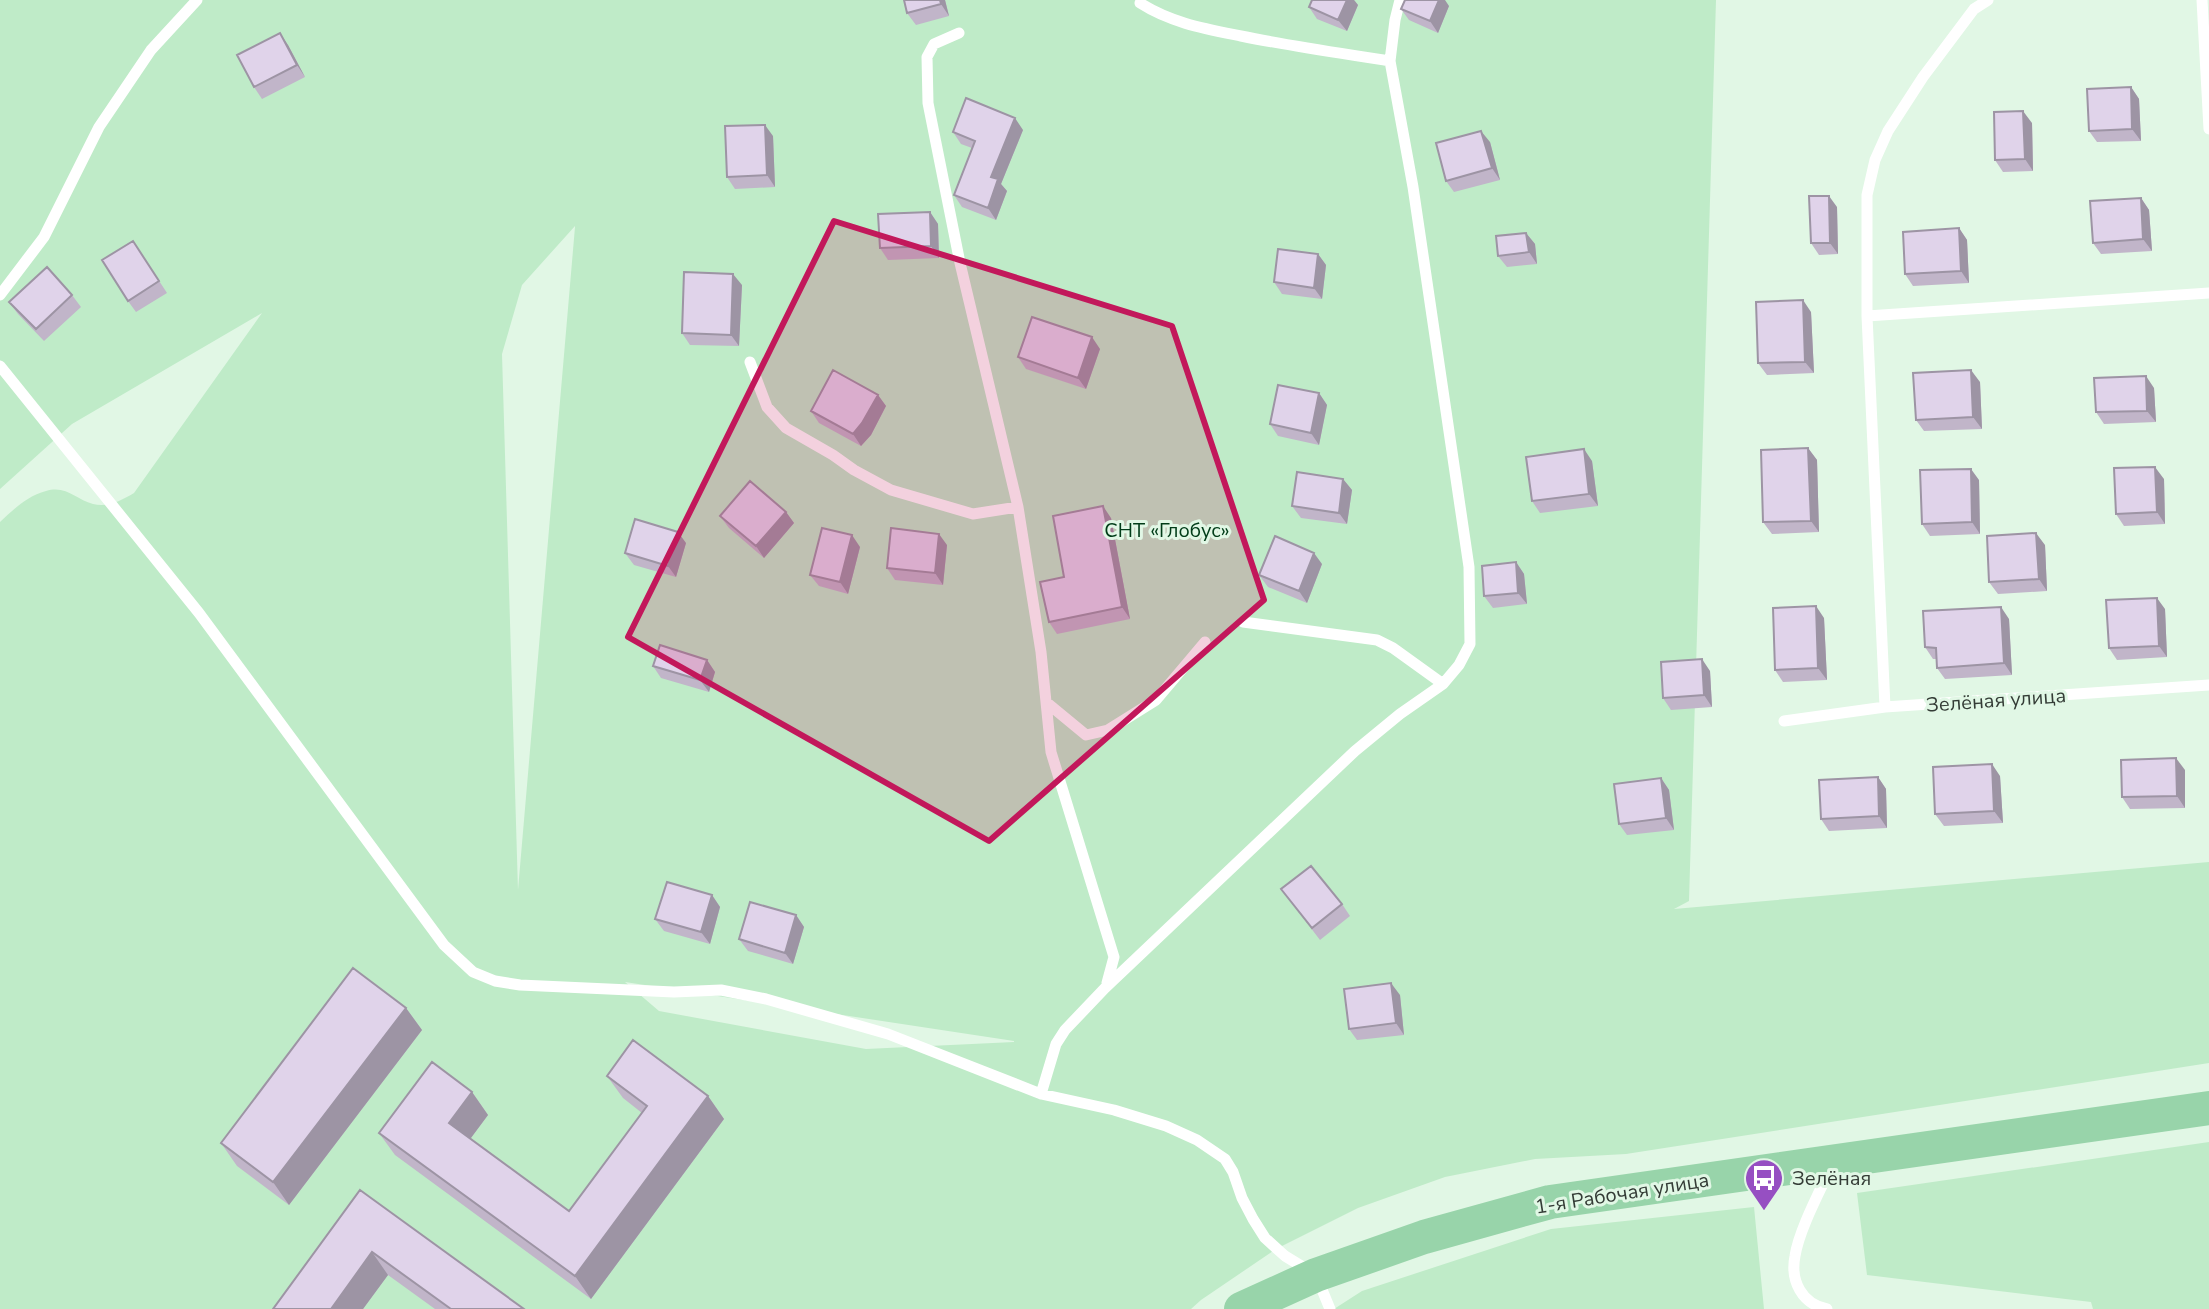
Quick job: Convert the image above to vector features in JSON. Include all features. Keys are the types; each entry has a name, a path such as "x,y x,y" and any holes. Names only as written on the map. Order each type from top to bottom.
{"main road":[{"name":"1-я Рабочая улица","path":"1241,1309 1316,1275 1424,1237 1550,1202 2209,1108"}],"lane":[{"path":"0,295 44,237 99,127 151,50 197,0"},
{"path":"1041,1094 1061,1037 1105,988 1355,751 1443,684 1459,665 1470,644 1469,567 1413,187 1390,61 1400,0"},
{"path":"1885,707 1867,316 1867,195 1875,160 1888,131 1923,77 1974,9 1988,0"},
{"path":"2202,0 2209,129"},
{"path":"1140,3 1157,14 1198,27 1390,61"},
{"path":"959,33 934,44 927,57 928,103 960,263 1018,507 1039,638 1051,752 1114,957 1105,988"},
{"path":"1867,316 2209,293"},
{"path":"750,362 767,407 786,428 854,470 891,490 973,514 1018,507"},
{"path":"0,366 199,613 444,945 473,972 495,981 520,985 674,992 721,990 766,999 888,1034 1041,1094 1114,1110 1166,1126 1216,1151 1225,1159 1242,1198 1265,1238 1285,1256 1316,1275 1330,1309"},
{"path":"1243,622 1377,640 1443,684"},
{"path":"1046,702 1086,735 1108,730 1156,700 1205,642"},
{"name":"Зелёная улица","path":"1784,721 1885,707 2209,685"},
{"path":"1827,1309 1816,1307 1801,1296 1795,1256 1833,1162"}],"highlighted area":[{"path":"834,221 1172,326 1264,600 989,841 628,637"}],"green space":[{"name":"СНТ «Глобус»","path":"0,0 1716,0 1689,901 1674,909 2209,862 2209,1063 1626,1154 1535,1159 1445,1177 1358,1208 1276,1249 1191,1309 0,1309 0,522 27,500 46,491 66,491 99,505 115,503 134,493 262,313 72,424 0,489","holes":["575,227 518,890 502,354 522,285","625,982 1014,1041 1014,1042 866,1049 659,1011"]},
{"path":"2209,1142 2209,1309 2093,1309 2091,1302 1867,1275 1857,1193"},
{"path":"1754,1207 1764,1309 1334,1309 1362,1291 1551,1229"}],"building":[{"path":"904,0 940,0 941,4 907,13"},
{"path":"1312,0 1347,0 1338,20 1309,7"},
{"path":"1405,0 1439,0 1430,21 1401,9"},
{"path":"280,33 297,65 254,87 237,55"},
{"path":"2131,87 2132,129 2089,131 2087,89"},
{"path":"966,98 1015,118 991,177 998,179 988,208 954,195 975,141 953,132"},
{"path":"2023,111 2025,159 1995,160 1994,112"},
{"path":"765,125 767,175 727,177 725,126"},
{"path":"1481,131 1492,168 1446,181 1436,143"},
{"path":"1809,196 1829,196 1830,243 1811,243"},
{"path":"2141,198 2143,239 2093,243 2090,201"},
{"path":"930,212 931,246 880,248 878,214"},
{"path":"1959,228 1961,271 1905,274 1903,232"},
{"path":"1526,233 1529,252 1498,256 1496,236"},
{"path":"133,241 159,281 128,301 102,260"},
{"path":"1278,249 1318,254 1314,288 1274,282"},
{"path":"47,267 72,295 36,329 9,302"},
{"path":"684,272 733,274 731,335 682,333"},
{"path":"1803,300 1805,362 1758,363 1756,302"},
{"path":"1032,317 1092,337 1078,378 1018,357"},
{"path":"833,370 878,395 853,434 811,411"},
{"path":"1971,370 1973,417 1916,420 1913,373"},
{"path":"2146,376 2147,411 2096,412 2094,378"},
{"path":"1278,385 1319,393 1311,433 1270,424"},
{"path":"1808,448 1811,521 1763,522 1761,450"},
{"path":"1584,449 1589,494 1532,501 1526,457"},
{"path":"2155,467 2157,512 2116,514 2114,468"},
{"path":"1971,469 1972,522 1922,524 1920,470"},
{"path":"1297,472 1343,479 1339,513 1292,506"},
{"path":"750,481 786,512 756,546 720,516"},
{"path":"1103,506 1122,607 1049,622 1040,582 1064,577 1053,516"},
{"path":"635,519 678,532 668,566 625,553"},
{"path":"822,528 852,535 840,582 810,575"},
{"path":"891,528 939,534 935,573 887,568"},
{"path":"2036,533 2039,579 1989,582 1987,536"},
{"path":"1275,536 1314,553 1299,591 1259,575"},
{"path":"1516,562 1518,593 1484,596 1482,566"},
{"path":"2157,598 2159,646 2109,648 2106,600"},
{"path":"1816,606 1818,668 1775,670 1773,608"},
{"path":"2001,607 2004,663 1937,668 1936,648 1925,647 1923,611"},
{"path":"660,645 707,660 700,680 653,666"},
{"path":"1702,659 1704,695 1663,698 1661,662"},
{"path":"2176,758 2177,796 2122,797 2121,760"},
{"path":"1992,764 1994,811 1935,814 1933,767"},
{"path":"1878,777 1879,816 1821,819 1819,780"},
{"path":"1661,778 1666,818 1619,824 1614,784"},
{"path":"1311,866 1342,904 1312,928 1281,889"},
{"path":"667,882 712,895 701,932 655,919"},
{"path":"750,902 796,915 785,953 739,939"},
{"path":"353,968 406,1008 273,1182 221,1143"},
{"path":"1391,983 1396,1023 1349,1029 1344,989"},
{"path":"633,1040 708,1096 575,1276 379,1133 432,1062 472,1092 449,1123 569,1211 647,1106 607,1076"},
{"path":"360,1190 524,1309 451,1309 372,1252 331,1309 273,1309"}],"place":[{"name":"Зелёная","path":"1764,1212"}]}
